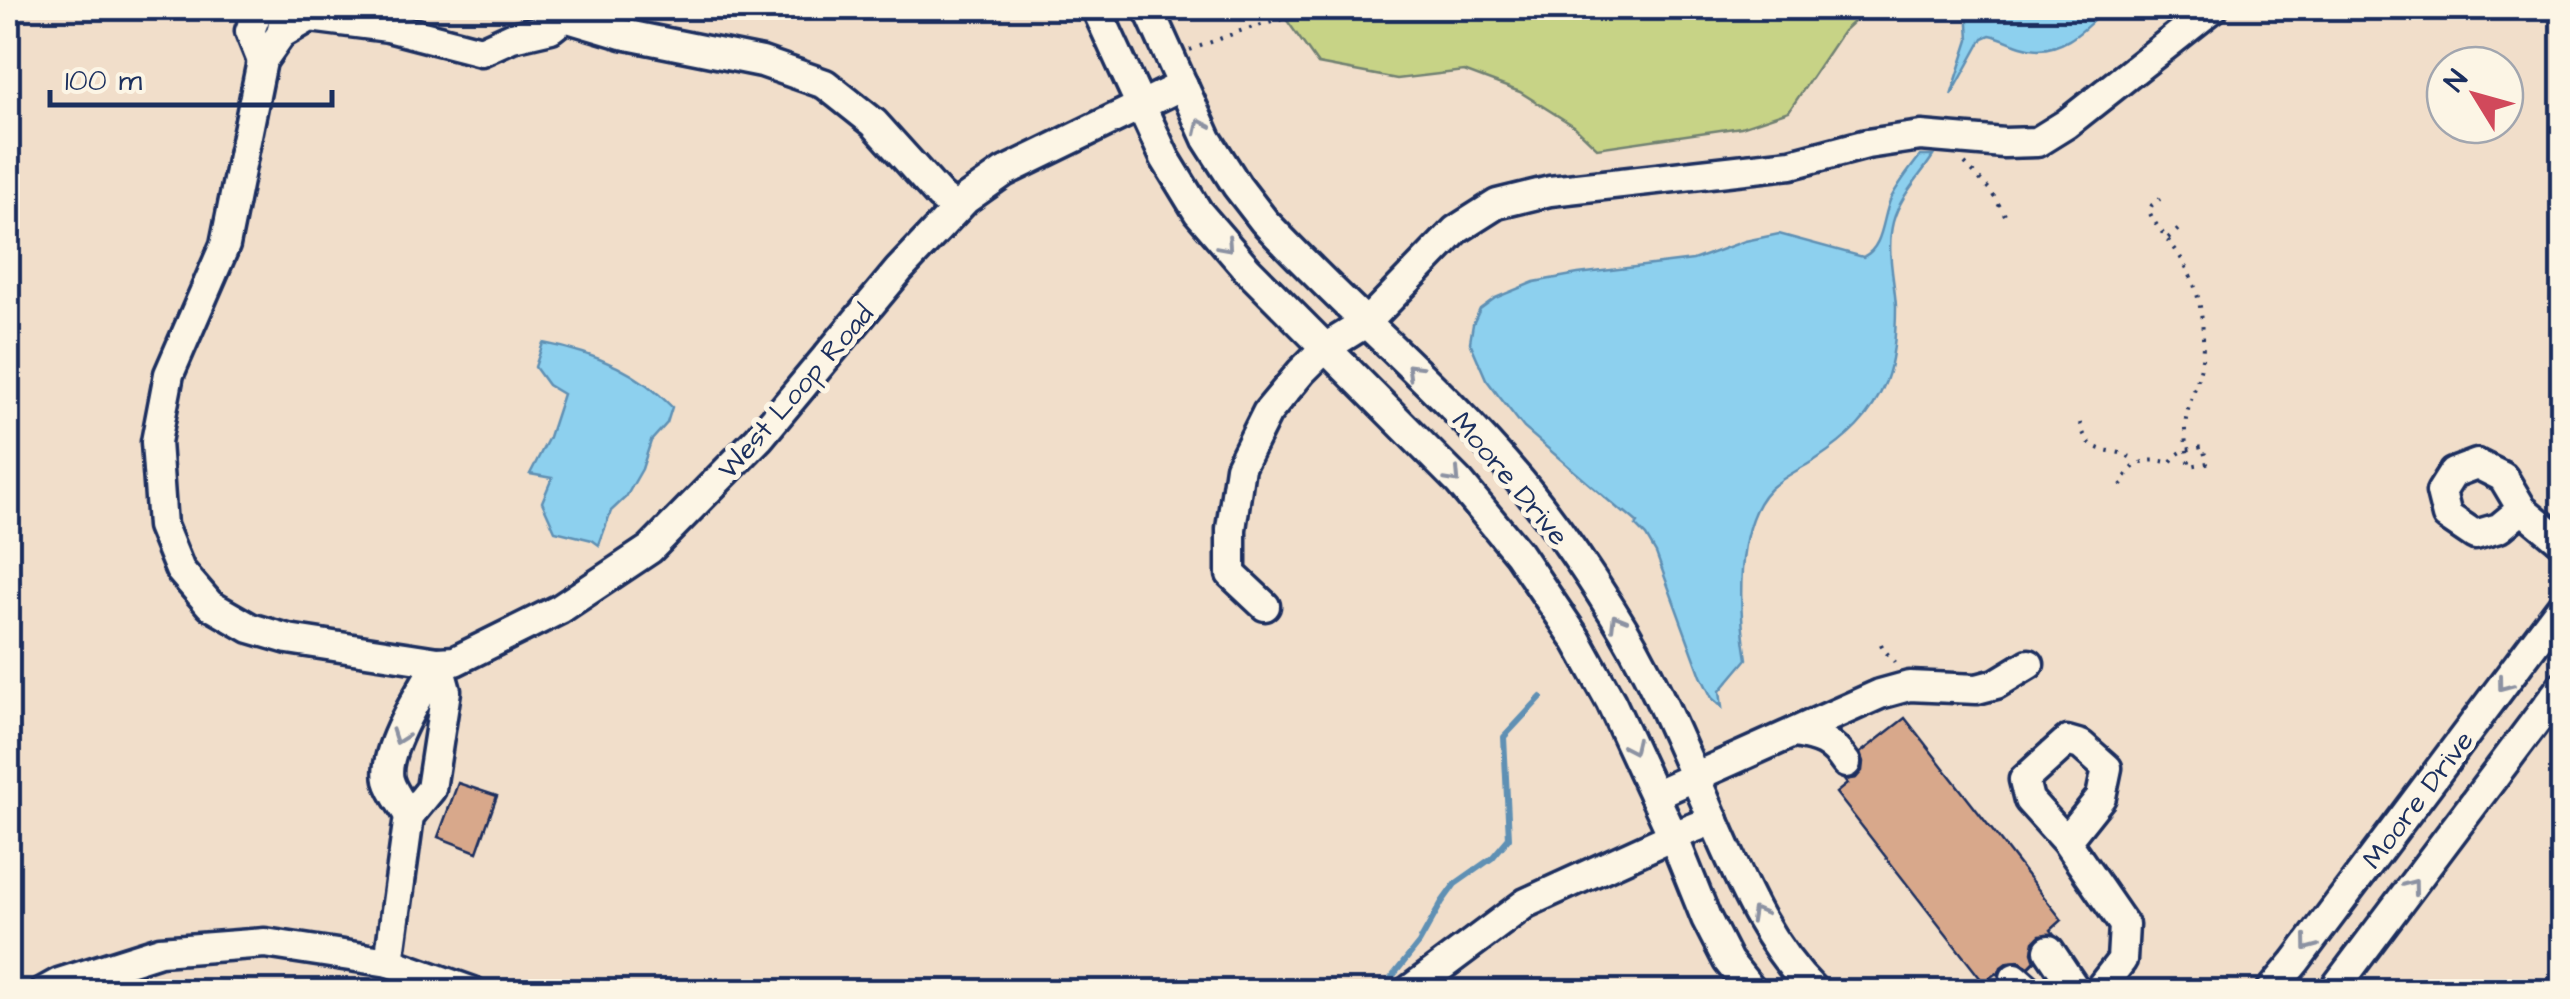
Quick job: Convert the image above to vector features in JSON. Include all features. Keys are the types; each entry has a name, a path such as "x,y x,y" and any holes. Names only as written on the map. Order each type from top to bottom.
{"street":[{"name":"Moore Drive","path":"1096,8 1165,158 1198,212 1247,269 1459,482 1518,553 1610,702 1673,836 1706,918 1728,960 1752,992"},
{"name":"Moore Drive","path":"1148,8 1220,160 1264,222 1475,431 1562,535 1659,694 1758,917 1784,958 1815,992"},
{"path":"1265,606 1231,574 1231,529 1240,467 1267,413 1325,348 1367,322 1456,230 1497,204 1550,191 1791,164 1867,144 1922,136 2037,142 2066,124 2213,8"},
{"path":"250,10 250,31 262,61"},
{"path":"438,662 288,639 250,628 210,605 180,570 162,526 156,442 168,374 225,245 262,61 283,21 310,17 388,28 481,51 512,37 551,28 566,12 622,34 762,62 825,84 874,123 956,210"},
{"name":"West Loop Road","path":"438,662 456,661 560,609 650,549 758,438 900,270 966,199 1004,172 1183,85"},
{"path":"2522,509 2562,542"},
{"name":"Moore Drive","path":"2270,992 2562,606"},
{"path":"409,816 388,779 394,747 411,706 438,662"},
{"path":"389,962 409,816 431,789 446,691 438,662"},
{"path":"1654,795 1880,694 1909,686 1977,689 1996,684 2029,664"},
{"name":"Moore Drive","path":"2332,992 2562,686"},
{"path":"1794,733 1819,737 1838,751 1846,763"},
{"path":"1417,989 1526,904 1714,820"},
{"path":"2066,841 2124,926 2122,960 2098,992"},
{"path":"43,992 59,983 160,952 265,944 389,962 473,992"},
{"path":"2049,950 2076,992"}],"path":[{"path":"1171,56 1313,8"},
{"path":"1961,161 1990,190 2005,215"},
{"path":"2121,486 2137,463 2170,463 2178,453 2186,450 2204,447 2207,463 2190,466 2186,450 2185,427 2200,373 2201,310 2192,278 2153,220 2150,210 2160,199"},
{"path":"2167,239 2180,228 2178,225"},
{"path":"2080,423 2083,435 2098,450 2126,454 2137,463"},
{"path":"1881,644 1885,654 1896,662 1901,677"}],"shaded area":[{"path":"8,8 2562,8 2562,991 8,991"}],"green space":[{"path":"1187,8 1868,8 1843,31 1789,111 1741,127 1597,148 1574,126 1520,92 1464,71 1397,79 1318,64 1281,12 1253,16 1187,15"}],"water":[{"path":"1967,8 2106,8 2069,40 2046,48 2021,46 1990,35 1983,38 1951,96 1969,40"},
{"path":"1920,156 1933,156 1900,204 1891,232 1896,315 1886,381 1873,406 1848,436 1775,485 1758,505 1750,524 1742,570 1747,659 1720,691 1722,707 1712,698 1701,676 1656,553 1636,526 1638,523 1524,428 1486,379 1470,342 1473,324 1480,309 1495,298 1534,282 1693,260 1745,241 1779,234 1863,257 1875,246 1891,198"},
{"path":"543,343 613,365 644,383 672,407 667,423 651,441 642,469 626,497 611,511 599,545 555,531 542,502 552,478 530,474 549,437 563,394 548,385 535,367"}],"building":[{"path":"1905,718 2062,920 2051,930 2054,934 2040,935 2034,941 2035,961 2029,967 2019,961 2008,962 1998,975 1984,983 1836,793 1847,784 1844,780 1856,778 1862,771 1860,753"},
{"path":"458,783 497,796 477,852 438,837"}],"waterway":[{"path":"1380,992 1419,943 1455,884 1492,858 1509,838 1504,737 1541,697"}]}
